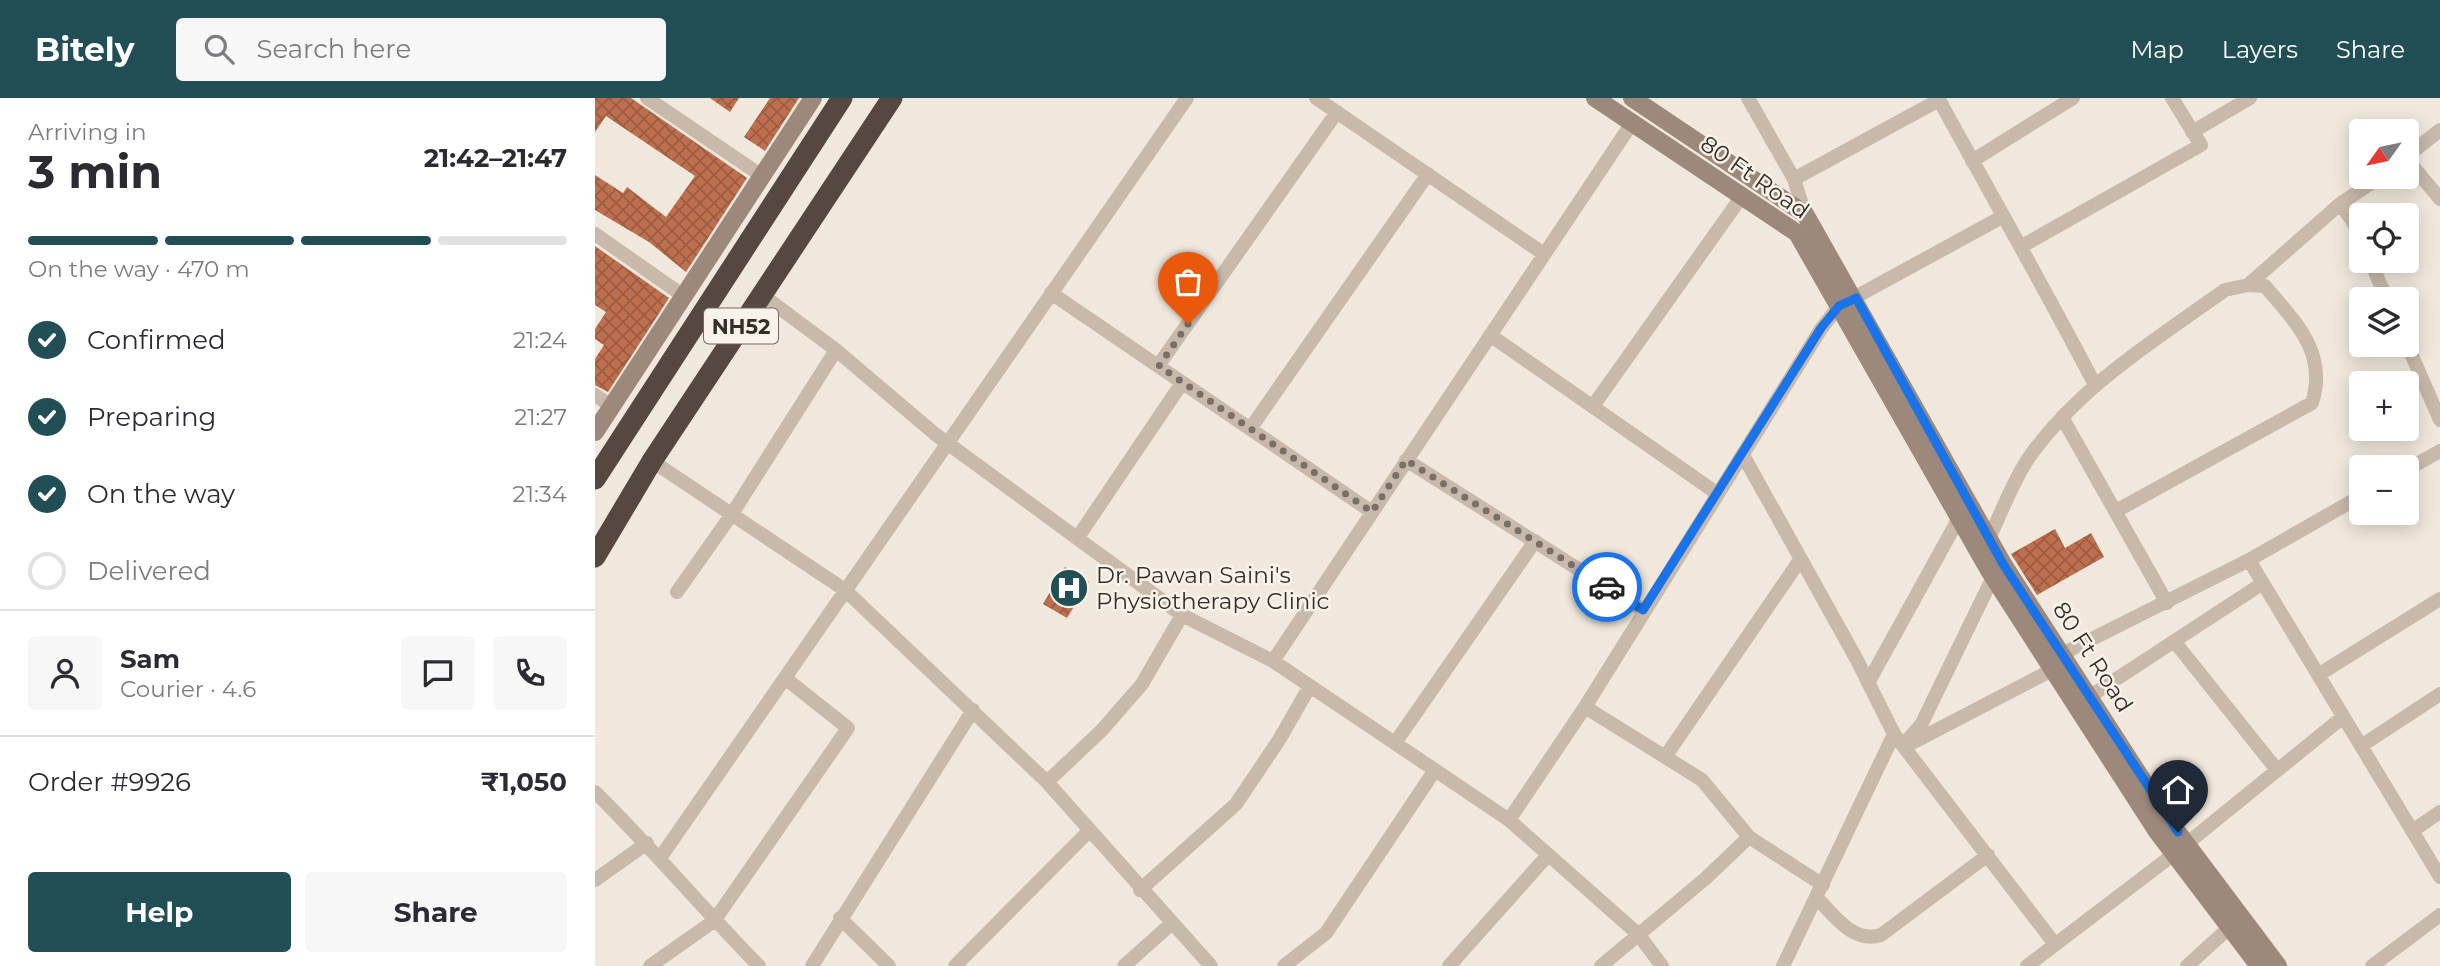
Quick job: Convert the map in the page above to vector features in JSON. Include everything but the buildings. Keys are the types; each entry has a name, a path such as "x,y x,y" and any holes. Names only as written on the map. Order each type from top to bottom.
{"highway":[{"name":"NH52","path":"595,479 842,98"},
{"name":"NH52","path":"595,557 653,461 761,294 892,98"}],"main road":[{"path":"595,432 813,98"},
{"name":"80 Ft Road","path":"1595,98 1797,233 1847,302 2229,928 2259,966"},
{"name":"80 Ft Road","path":"1632,98 1805,214 1847,302 1959,518 1993,577 2052,670 2180,849 2278,966"}],"street":[{"path":"647,98 663,102 762,176"},
{"path":"660,858 1187,98"},
{"path":"1316,98 1544,254"},
{"path":"1748,98 1794,179 1805,214"},
{"path":"1972,161 2073,98"},
{"path":"2022,246 2201,145 2172,98"},
{"path":"2192,132 2250,98"},
{"path":"1794,179 1939,99 2095,383"},
{"path":"1159,366 1337,112"},
{"path":"1273,661 1632,123"},
{"path":"2419,147 2440,130"},
{"path":"2419,173 2440,198"},
{"path":"1250,429 1428,174"},
{"path":"2248,285 2340,204 2362,189"},
{"path":"1593,406 1742,196"},
{"path":"2340,204 2349,216"},
{"path":"1509,820 1585,707 1821,328 1847,302 2002,216"},
{"path":"595,234 685,297"},
{"path":"1989,538 2028,458 2061,417 2095,383 2225,290 2248,285 2265,286 2308,338 2318,383 2312,403 2116,511"},
{"path":"1051,293 1372,512"},
{"path":"761,294 836,350 947,442 1182,615 1273,661 1509,820 1637,934 1662,966"},
{"path":"1490,335 1718,494"},
{"path":"677,592 731,514 836,350"},
{"path":"2413,357 2440,417"},
{"path":"1078,537 1182,383"},
{"path":"595,395 613,407"},
{"path":"2061,417 2167,603"},
{"path":"2419,463 2440,451"},
{"path":"1743,455 1900,742 2054,943"},
{"path":"1406,460 1643,610"},
{"path":"653,461 845,590 1047,782 1088,832 1211,966"},
{"path":"2062,654 2249,560 2349,503"},
{"path":"1868,683 1959,518"},
{"path":"1395,743 1535,541"},
{"path":"1665,757 1800,560"},
{"path":"2249,560 2440,877"},
{"path":"1783,966 1900,742 1921,725 1993,577"},
{"path":"2089,696 2263,583"},
{"path":"2318,675 2440,599"},
{"path":"1047,782 1102,730 1142,684 1182,615"},
{"path":"2174,641 2277,770"},
{"path":"1900,742 2052,670"},
{"path":"650,966 714,921 848,728 785,678"},
{"path":"1140,890 1236,804 1279,740 1310,686"},
{"path":"2361,746 2440,694"},
{"path":"1585,707 1702,780 1749,837 1820,892 1851,931 1870,938 1881,935 1988,855"},
{"path":"812,966 973,710"},
{"path":"2027,966 2180,849 2343,717"},
{"path":"1284,966 1326,933 1435,770"},
{"path":"595,792 647,843 714,921 759,966"},
{"path":"2412,831 2440,812"},
{"path":"955,966 1088,832"},
{"path":"1601,966 1749,837"},
{"path":"595,880 647,843"},
{"path":"1449,966 1548,855"},
{"path":"2372,966 2440,915"},
{"path":"840,918 889,966"},
{"path":"1124,966 1171,924"},
{"path":"2187,966 2229,928"}],"way so far":[{"path":"1188,324 1159,366 1372,512 1406,460 1607,587"}],"place":[{"name":"Dr. Pawan Saini's Physiotherapy Clinic","path":"1069,588"}],"route":[{"path":"1607,587 1643,610 1821,328 1839,306 1856,298 2003,564 2178,832"}]}
